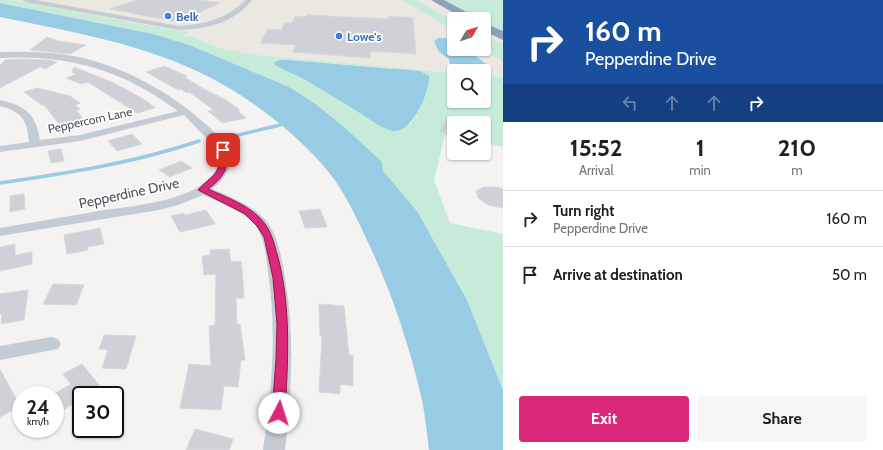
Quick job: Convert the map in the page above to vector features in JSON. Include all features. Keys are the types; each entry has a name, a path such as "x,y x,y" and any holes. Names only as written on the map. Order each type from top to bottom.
{"highway":[{"path":"436,0 459,12"},
{"path":"491,30 503,36"}],"street":[{"path":"25,0 179,28 200,26 218,22 232,15 249,0"},
{"name":"Pepperdine Drive","path":"0,55 46,55 65,57 92,63 142,84 185,112 208,131 220,145 224,154 223,166 211,184 187,197 166,203 0,232"},
{"path":"0,103 20,110 30,120 34,129 35,144"},
{"name":"Peppercorn Lane","path":"0,149 90,136 185,112"},
{"path":"202,190 233,203 248,212 264,229 270,242 278,278 282,324 280,399 274,450"},
{"path":"0,353 52,344"}],"shaded area":[{"path":"0,0 431,0 453,12 447,12 447,56 491,56 491,32 503,39 503,77 491,76 491,64 447,64 447,72 257,55 232,63 192,46 153,34 0,3"}],"green space":[{"path":"0,0 13,0 167,29 185,31 189,33 183,34 184,37 189,36 222,49 257,55 447,72 447,108 491,108 491,76 503,77 503,147 491,144 491,116 447,116 447,135 445,135 434,180 450,223 503,234 503,390 467,300 417,211 344,127 317,105 291,88 153,34 0,3","holes":["288,60 391,68 417,114 410,124 374,122 319,87 278,66"]},
{"path":"402,0 416,0 447,17 447,27"},
{"path":"440,0 503,0 503,35 491,28 491,12 463,12"},
{"path":"491,38 503,44 503,62 491,55"}],"water":[{"path":"0,3 153,34 192,46 291,88 317,105 344,127 382,162 383,171 417,211 467,300 503,390 503,450 429,450 422,400 417,379 391,297 375,258 357,218 335,180 310,151 297,139 270,116 242,96 213,79 188,67 109,40 0,17"},
{"path":"439,38 447,38 447,56 476,56 486,64 450,64 449,59 439,52 434,41"},
{"path":"279,60 420,71 429,76 429,83 419,110 414,118 401,130 394,131 378,125 346,104 274,64"}],"building":[{"name":"Belk","path":"137,0 201,0 220,3 178,22 110,9"},
{"name":"Lowe's","path":"307,15 388,19 388,16 413,18 416,54 371,51 370,58 293,52 296,45 260,43 268,29 281,30 285,23 292,23 296,16 306,17"},
{"path":"47,37 58,41 86,45 70,54 30,50"},
{"path":"5,60 49,60 57,62 45,69 40,67 0,88 0,65"},
{"path":"164,66 187,76 184,77 198,85 196,85 226,100 240,110 238,111 246,118 222,123 208,111 214,110 189,92 187,93 181,89 178,90 146,72"},
{"path":"74,67 114,83 145,100 155,108 137,113 88,82 81,84 66,78 76,74 72,72"},
{"path":"37,88 70,96 80,103 75,105 80,109 76,110 87,123 66,128 63,125 60,125 44,105 24,92"},
{"path":"446,118 447,118 447,133 439,132"},
{"path":"132,134 142,144 117,151 108,141"},
{"path":"61,149 64,161 51,163 48,151"},
{"path":"181,161 192,168 170,177 159,170"},
{"path":"483,187 496,187 503,189 503,208 488,205 478,198 476,191"},
{"path":"24,194 25,209 10,212 10,196"},
{"path":"320,209 327,227 305,228 299,211"},
{"path":"206,210 215,224 180,232 171,216 184,213 185,215"},
{"path":"100,228 104,244 87,247 88,250 67,254 64,235"},
{"path":"15,244 15,255 32,252 32,264 0,271 0,247"},
{"path":"229,249 231,262 241,261 244,298 236,298 237,324 240,324 245,360 241,360 238,387 224,386 221,410 180,408 189,364 211,366 209,326 215,325 216,274 204,275 202,256 210,255 210,250"},
{"path":"53,284 84,285 76,305 43,304"},
{"path":"28,290 24,320 1,324 2,314 0,314 0,294"},
{"path":"319,304 344,306 349,355 353,355 353,386 340,384 340,394 319,392 322,336 320,336"},
{"path":"104,335 136,336 126,369 102,368 108,350 99,349"},
{"path":"82,364 100,386 72,386 72,404 64,409 64,388 71,384 63,374"},
{"path":"0,369 12,391 12,410 0,417"},
{"path":"195,429 233,439 229,450 186,450"}],"waterway":[{"path":"234,136 280,125"},
{"path":"0,183 76,171 125,161 175,149 199,141"}],"place":[{"name":"Belk","path":"168,16"},
{"name":"Lowe's","path":"339,36"}],"route":[{"path":"223,150 225,158 221,170 215,180 202,190 233,203 248,212 261,225 268,237 278,278 282,324 279,413"}]}
